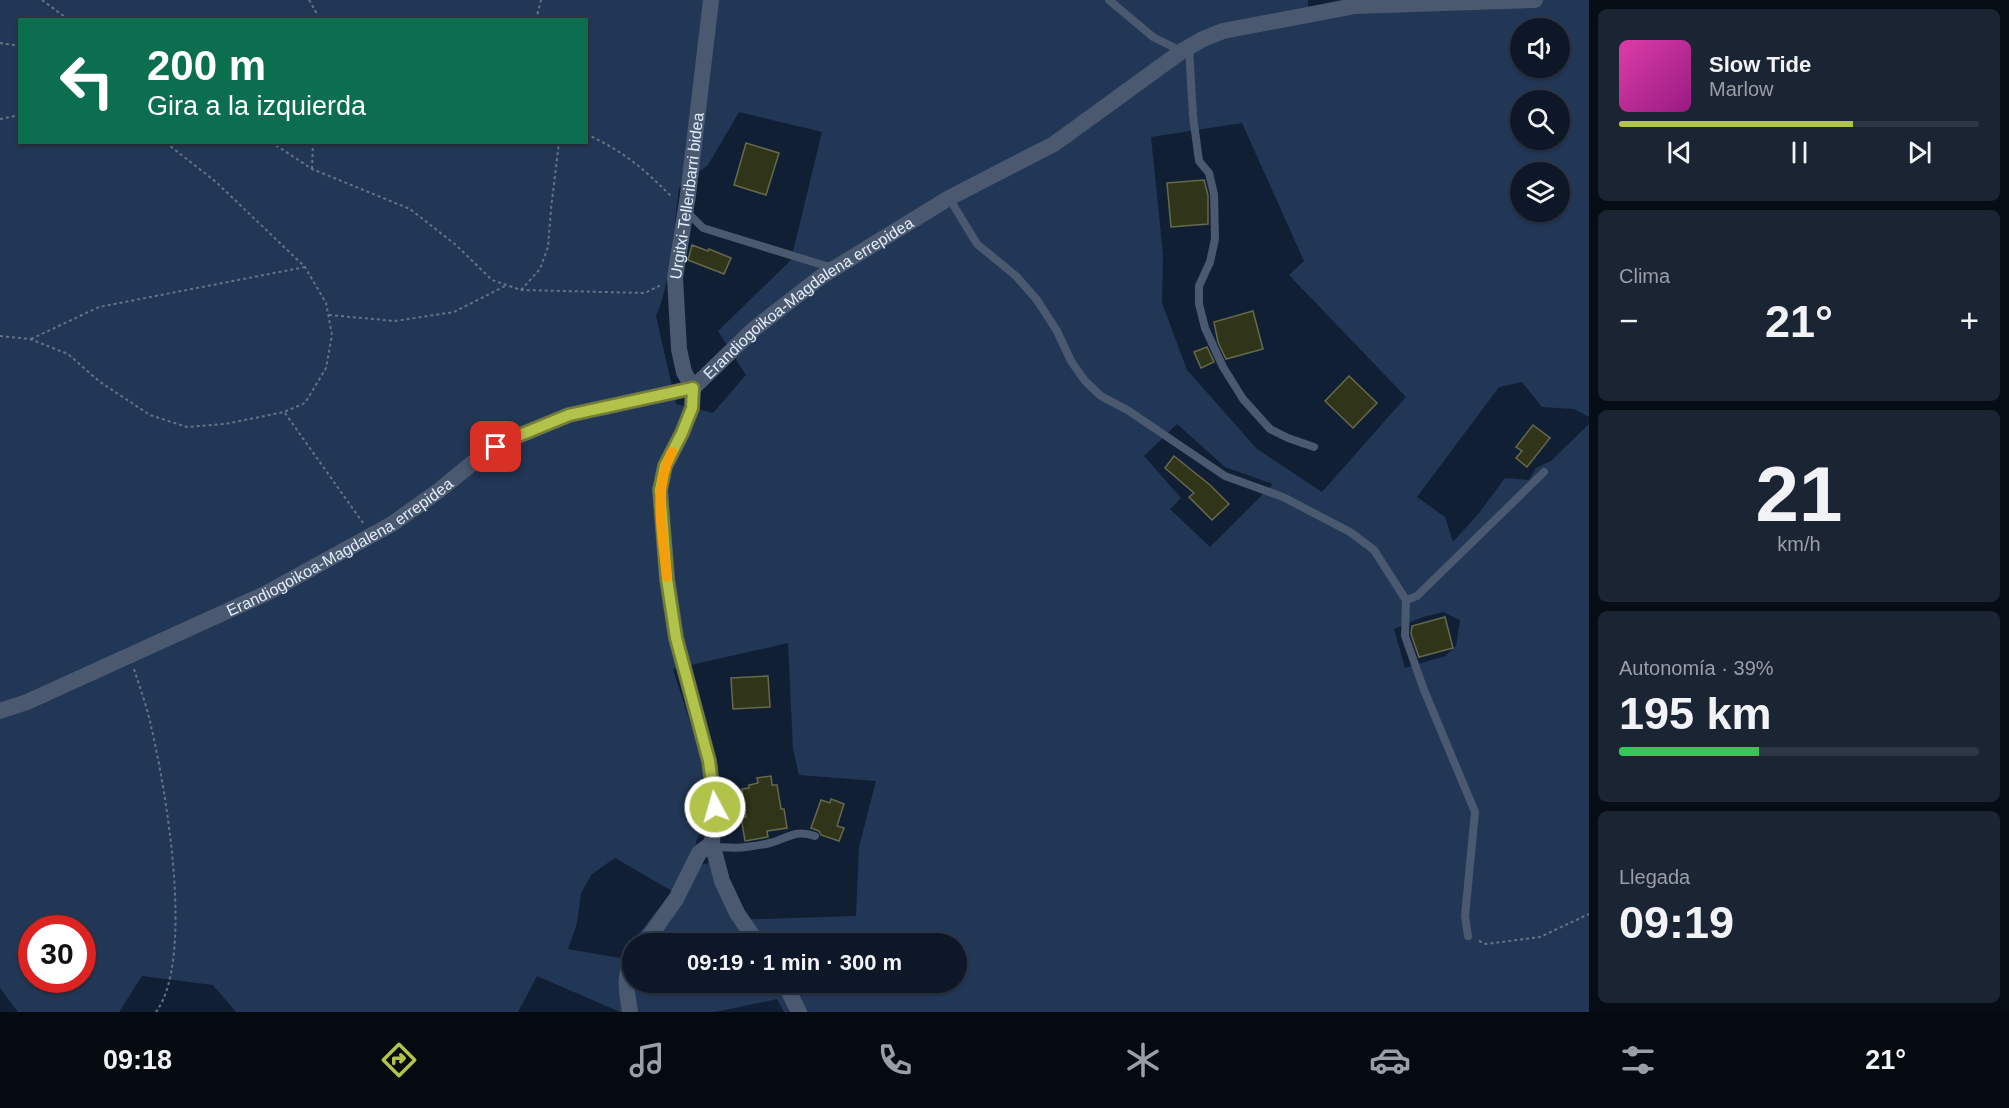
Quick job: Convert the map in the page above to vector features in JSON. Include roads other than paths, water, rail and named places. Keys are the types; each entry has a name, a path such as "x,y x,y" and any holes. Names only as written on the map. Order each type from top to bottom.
{"street":[{"name":"Urgitxi-Telleribarri bidea","path":"693,388 684,372 679,349 675,278 686,211 711,0"},
{"name":"Erandiogoikoa-Magdalena errepidea","path":"0,711 27,702 265,594 392,524 480,457 513,438 569,415 693,388 754,329 836,266 949,198 1054,144 1186,49 1223,31 1355,6 1535,0"},
{"path":"693,388 692,408 665,466 660,490 667,579 676,638 714,788 712,846 722,881 737,913 751,933"},
{"path":"652,933 676,899 699,853 712,846"},
{"path":"627,993 630,1012"},
{"path":"790,993 799,1012"}],"lane":[{"path":"1109,0 1154,37 1186,49 1199,161 1209,173 1214,194 1215,239 1210,262 1199,286 1199,304 1204,328 1223,367 1238,391 1270,429 1314,447"},
{"path":"949,198 977,244 1016,276 1037,300 1057,331 1071,361 1085,381 1101,396 1129,411 1225,476 1282,497 1350,532 1374,550 1406,600 1405,636 1424,690 1475,812 1465,916 1468,936"},
{"path":"686,211 703,228 826,266 836,266"},
{"path":"1406,600 1417,596 1544,472"},
{"path":"712,846 743,848 772,843 797,833 815,836"}]}
